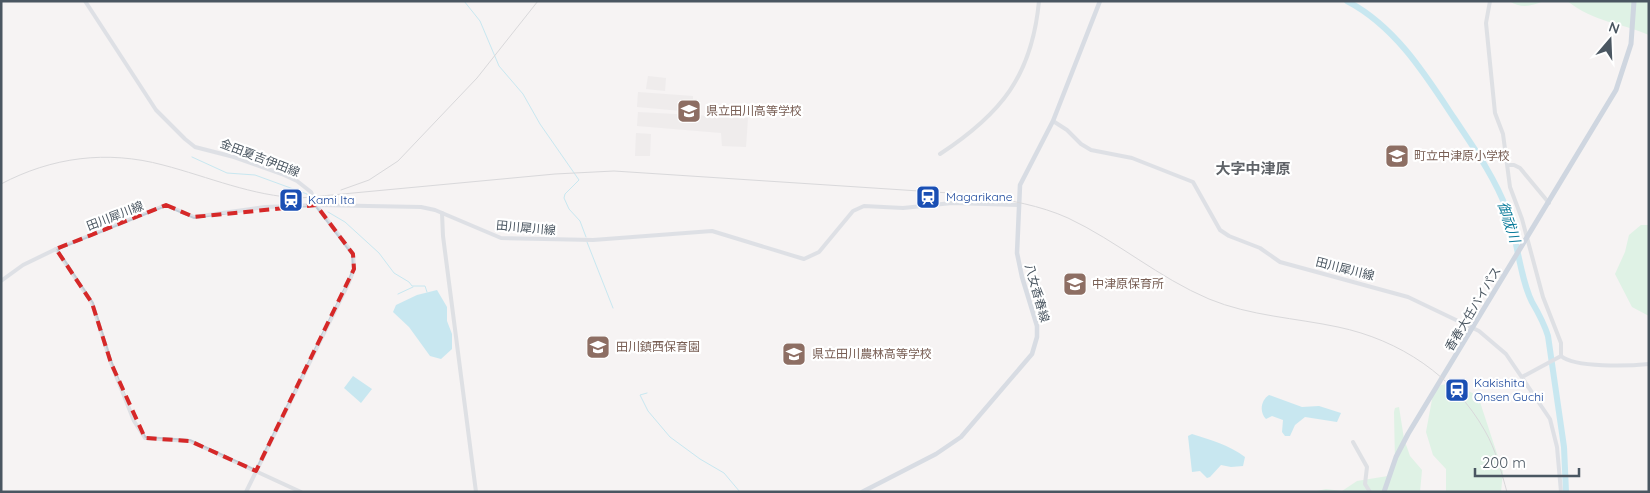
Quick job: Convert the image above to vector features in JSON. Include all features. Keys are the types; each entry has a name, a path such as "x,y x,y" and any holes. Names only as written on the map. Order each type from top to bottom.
{"highway":[{"name":"香春大任バイパス","path":"1384,492 1396,457 1616,90 1631,44 1634,1"}],"main road":[{"name":"金田夏吉伊田線","path":"85,1 156,110 172,128 196,147 234,157 297,181 311,192 316,205 353,254 354,269 246,492"},
{"name":"八女香春線","path":"862,492 936,454 961,437 1032,354 1037,337 1037,326 1018,264 1016,241 1018,205 1022,180 1054,121 1100,1"},
{"name":"田川犀川線","path":"1054,121 1091,150 1132,158 1193,182 1220,230 1229,236 1260,248 1280,262 1408,297 1479,331 1506,354 1553,427 1561,492"},
{"name":"田川犀川線","path":"1,281 23,265 56,249 166,205 194,217 265,207 316,205 422,207 442,213 501,238 593,240 712,231 804,259 819,252 853,211 864,206 903,208 952,203 1018,205"},
{"path":"1522,377 1560,357 1573,363 1624,366 1649,364"}],"street":[{"path":"940,154 984,121 1007,97 1024,67 1032,45 1039,1"},
{"path":"1490,1 1486,23 1495,113 1502,134 1510,187 1522,220 1542,298 1558,336 1560,357"},
{"path":"1508,165 1520,168 1550,203"},
{"path":"442,213 443,236 476,492"},
{"path":"56,249 92,303 111,363 134,421 145,438 190,441 301,492"},
{"path":"1353,442 1367,467 1365,484 1370,492"}],"highlighted area":[{"path":"166,205 194,217 316,205 353,254 354,269 256,471 190,441 145,438 111,363 92,303 56,249"}],"shaded area":[{"path":"648,76 666,78 665,91 646,89"},
{"path":"638,92 693,96 693,112 637,107"},
{"path":"638,112 748,118 746,147 722,146 721,133 637,126"},
{"path":"636,133 651,134 650,156 635,156"}],"green space":[{"path":"1509,1 1544,1 1526,6"},
{"path":"1567,1 1649,1 1649,35 1588,14"},
{"path":"1641,225 1649,225 1649,316 1632,307 1615,274 1625,252 1629,235"},
{"path":"1453,383 1478,396 1503,472 1501,492 1446,492 1446,469 1433,455 1426,432 1433,394 1441,385"},
{"path":"1399,407 1404,439 1410,456 1422,470 1420,492 1312,492 1326,489 1342,491 1357,481 1388,476 1395,461 1394,412 1395,408"}],"water":[{"path":"437,290 447,307 447,321 452,334 452,349 441,359 430,356 409,327 393,312 396,305 417,295"},
{"path":"353,376 372,389 361,403 344,388"},
{"path":"1269,395 1302,407 1319,406 1341,413 1337,422 1305,417 1295,425 1290,436 1285,436 1282,432 1283,420 1272,416 1266,419 1262,413 1263,403"},
{"path":"1192,434 1233,449 1245,457 1243,466 1231,467 1221,465 1207,478 1200,471 1192,472 1188,436"}],"waterway":[{"path":"464,1 480,21 499,66 523,94 540,124 579,180 565,194 564,198 569,209 580,221 586,237"},
{"name":"御祓川","path":"1347,1 1364,11 1380,24 1408,52 1476,151 1502,198 1507,210 1528,293 1548,336 1564,447 1566,492"},
{"path":"192,157 227,173 255,175 307,194 309,200"},
{"path":"328,212 345,222 379,253 394,273 412,286 425,286 427,292"},
{"path":"587,242 613,308"},
{"path":"398,294 413,287"},
{"path":"647,393 640,395 648,411 670,437 700,459 724,473 740,492"}],"railway":[{"path":"341,190 369,180 398,161 477,78 538,1"},
{"path":"1,184 20,175 60,162 101,157 142,160 248,190 282,197 300,198 555,174 614,171 980,195 1014,201 1046,210 1086,227 1173,281 1209,299 1257,313 1338,327 1361,333 1404,351 1441,377 1458,393 1472,411 1492,446 1507,492"}],"place":[{"name":"県立田川高等学校","path":"689,111"},
{"name":"町立中津原小学校","path":"1397,156"},
{"name":"Magarikane","path":"928,197"},
{"name":"Kami Ita","path":"291,200"},
{"name":"中津原保育所","path":"1075,284"},
{"name":"田川鎮西保育園","path":"598,347"},
{"name":"県立田川農林高等学校","path":"794,354"},
{"name":"Kakishita Onsen Guchi","path":"1457,390"}],"district":[{"name":"大字中津原","path":"1253,169"}]}
